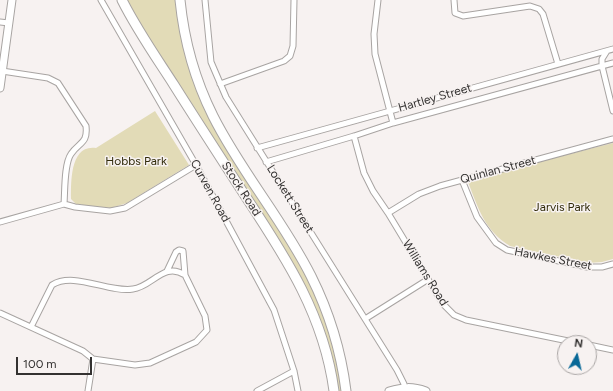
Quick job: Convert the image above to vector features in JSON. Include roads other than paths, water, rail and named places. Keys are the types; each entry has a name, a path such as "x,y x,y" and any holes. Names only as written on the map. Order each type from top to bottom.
{"highway":[{"name":"Stock Road","path":"122,0 147,45 272,236 293,272 310,305 322,336 331,370 334,391"},
{"name":"Stock Road","path":"180,0 188,44 196,74 205,98 222,133 294,247 313,282 334,335 342,366 346,391"}],"street":[{"path":"0,88 12,0"},
{"name":"Curven Road","path":"101,0 196,165 274,310 294,371 298,391"},
{"name":"Lockett Street","path":"205,0 211,62 226,97 397,370 404,389"},
{"path":"220,84 284,61 290,56 293,46 294,0"},
{"path":"378,0 374,54 393,123"},
{"path":"454,0 456,13 463,16 530,6 539,9 543,14 558,64"},
{"path":"0,22 9,23"},
{"name":"Hartley Street","path":"257,148 613,49"},
{"path":"607,50 602,59 602,66 613,111"},
{"name":"Hartley Street","path":"266,162 393,123 613,63"},
{"path":"2,71 48,78 58,83 86,126 87,133 84,141 71,154 67,162 64,204"},
{"name":"Williams Road","path":"354,136 364,173 373,192 388,213 427,280 443,304 454,316 466,320 557,339"},
{"name":"Quinlan Street","path":"388,213 418,194 440,186 613,138"},
{"path":"0,222 64,204 75,207 110,211 125,208 196,165"},
{"name":"Hawkes Street","path":"462,180 477,216 496,243 507,250 587,267 602,267 613,264"},
{"path":"0,313 83,351 93,360 135,365 150,363 196,342 207,330 204,316 185,275 183,251 179,250 176,252 167,271"},
{"path":"30,327 52,285 57,282 73,281 122,289 133,289 142,286 167,271 179,271 185,275"},
{"path":"364,319 427,280"},
{"path":"597,347 613,350"},
{"path":"88,391 93,360"},
{"path":"257,391 294,371"},
{"path":"389,391 418,388 424,391"}],"park label":[{"name":"Hobbs Park","path":"136,161"},
{"name":"Jarvis Park","path":"562,207"}]}
